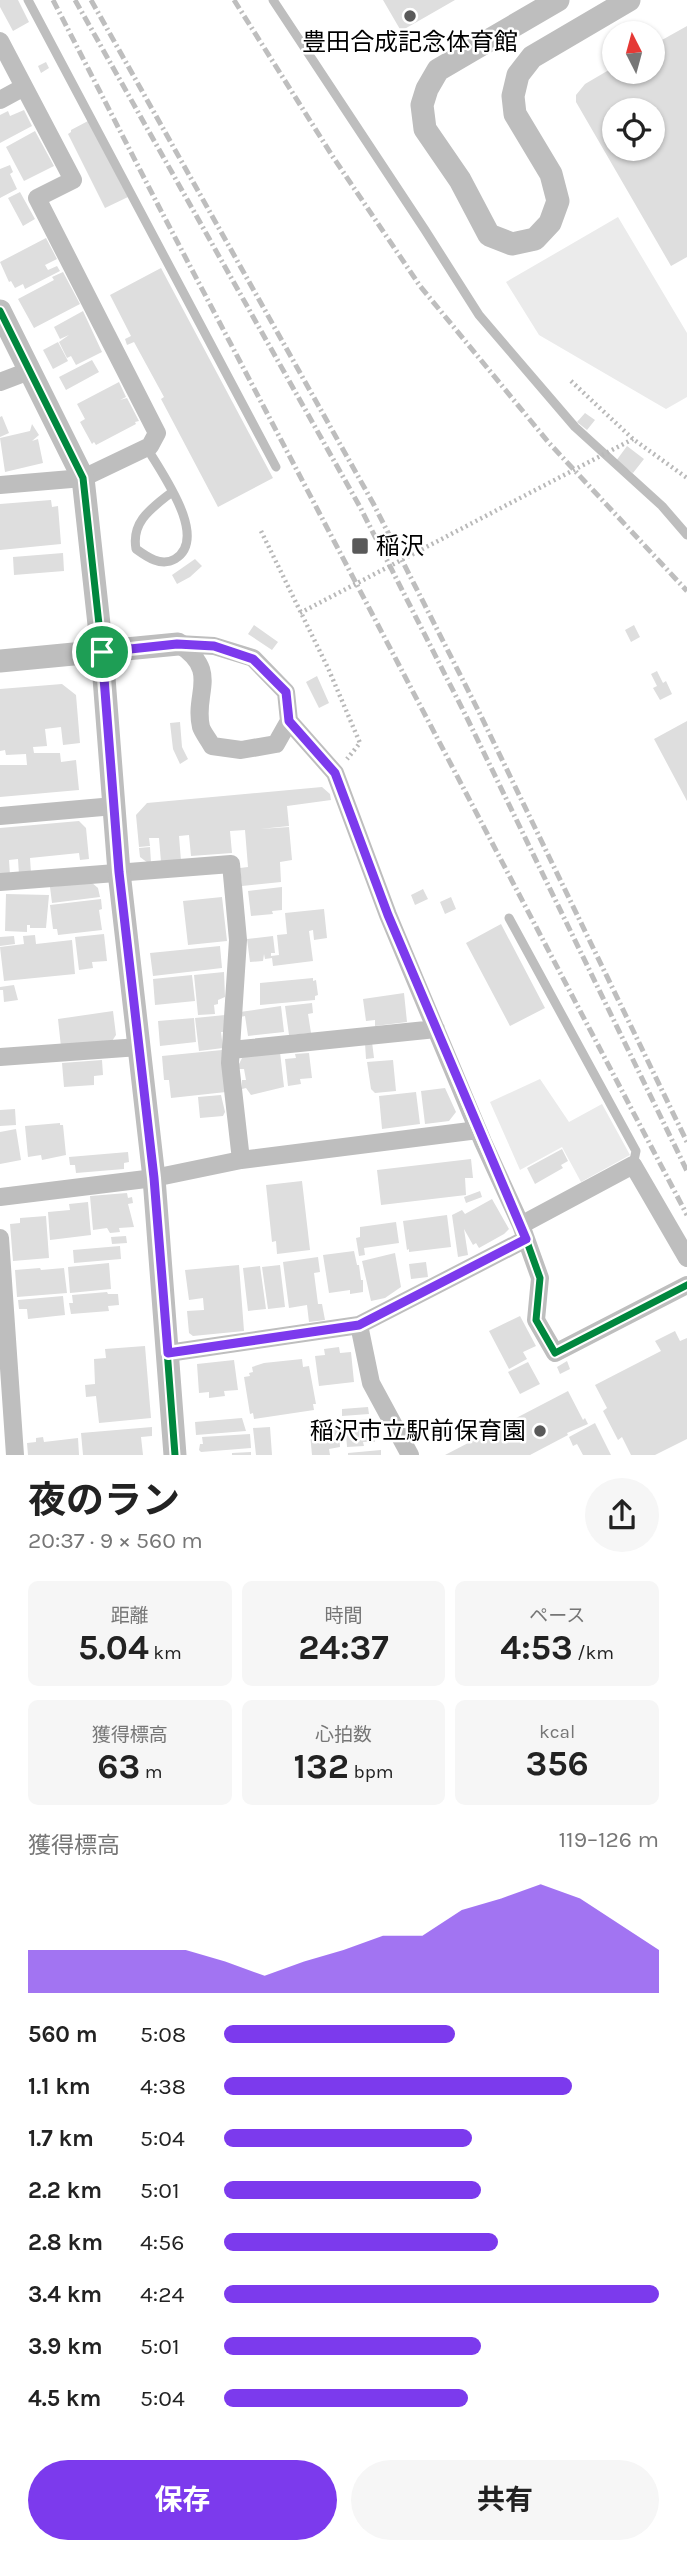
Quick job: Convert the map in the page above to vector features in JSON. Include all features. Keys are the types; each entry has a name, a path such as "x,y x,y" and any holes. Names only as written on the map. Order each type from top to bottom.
{"street":[{"path":"558,0 439,70 427,89 422,105 425,129 460,180 489,235 512,244 535,239 551,223 558,201 551,174 516,114 513,96 518,75 532,57 629,0"},
{"path":"0,41 73,180 37,198 158,433 147,448 83,478 0,485"},
{"path":"0,100 24,87"},
{"path":"0,311 83,478 102,652 119,872 154,1178 175,1455"},
{"path":"0,382 29,371"},
{"path":"0,661 177,644 214,646 253,659 286,692 289,721 276,744 241,750 212,746 202,729 200,712 204,681 192,653 177,644"},
{"path":"289,721 335,773 388,915 523,1232 540,1278 537,1320 555,1353 687,1285"},
{"path":"0,816 114,806"},
{"path":"0,882 231,864 238,940 230,1063 241,1160"},
{"path":"231,1050 436,1029"},
{"path":"0,1057 139,1047"},
{"path":"0,1197 154,1178 241,1160 478,1130"},
{"path":"168,1353 359,1325 523,1232 633,1165 687,1258"},
{"path":"0,1238 3,1319 15,1455"},
{"path":"359,1325 371,1383 410,1455"}],"lane":[{"path":"28,0 276,467"},
{"path":"273,0 425,229 479,316 575,427 662,506 687,535"},
{"path":"147,448 172,492 183,512 189,531 184,550 175,559 161,562 148,558 136,549 133,534 140,521 172,492"},
{"path":"509,918 636,1151 633,1165"}],"path":[{"path":"571,381 633,439 687,478"},
{"path":"300,613 633,439"},
{"path":"261,531 339,693 360,743 356,748"}],"shaded area":[{"path":"618,217 687,333 687,397 666,409 539,335 506,282"},
{"path":"540,1079 569,1122 602,1104 630,1155 581,1182 562,1147 520,1170 490,1102"}],"building":[{"path":"0,0 18,0 29,22 13,31 0,7"},
{"name":"豊田合成記念体育館","path":"383,0 455,0 401,31"},
{"path":"687,26 687,257 671,266 610,161 665,161 665,98 602,98 602,147 576,102 576,95 585,84 602,74 602,84 665,84 665,38"},
{"path":"46,62 49,68 41,73 38,66"},
{"path":"24,110 32,126 0,143 0,115 8,111 10,116"},
{"path":"88,121 128,197 105,208 68,134"},
{"path":"35,131 54,166 24,181 6,147"},
{"path":"10,165 13,172 10,174 17,189 0,198 0,169"},
{"path":"20,192 35,219 23,226 8,198"},
{"path":"46,238 57,259 45,265 48,270 57,266 60,271 25,289 23,284 15,288 11,281 9,282 0,262"},
{"path":"161,268 273,478 218,507 134,342 127,345 125,339 131,336 110,295"},
{"path":"63,272 80,304 34,328 18,299 54,280 52,277"},
{"path":"83,311 102,352 76,365 71,356 67,358 59,342 69,335 60,339 54,327"},
{"path":"58,342 68,361 53,369 43,350"},
{"path":"92,360 99,372 66,390 59,377"},
{"path":"119,382 126,397 120,400 127,398 139,421 96,445 94,442 92,444 80,422 85,419 77,404"},
{"path":"585,413 595,420 587,430 577,422"},
{"path":"2,416 9,433 0,437 0,417"},
{"path":"32,424 39,435 32,441 38,439 43,463 5,472 0,438 30,431"},
{"path":"627,446 644,459 633,473 616,461"},
{"path":"51,500 52,507 58,506 61,544 0,550 0,504"},
{"path":"63,553 64,571 14,575 13,557"},
{"path":"195,559 202,566 177,584 172,575"},
{"path":"254,625 278,642 272,650 248,634"},
{"path":"634,625 640,637 631,642 625,630"},
{"path":"657,671 672,694 660,700 653,688 657,686 651,674"},
{"path":"317,676 329,703 319,708 306,682"},
{"path":"62,684 76,695 80,743 63,745 61,727 45,729 47,746 33,747 34,753 60,753 61,762 76,760 79,790 0,797 0,765 27,765 26,754 6,755 5,750 0,751 0,689"},
{"path":"687,721 687,801 654,739"},
{"path":"180,722 182,747 188,759 180,764 173,749 170,723"},
{"path":"322,787 330,794 331,800 287,806 289,826 260,829 289,827 292,860 280,862 281,882 242,886 240,868 248,867 245,830 230,831 232,853 191,856 189,835 179,836 181,861 161,862 159,838 149,838 150,846 139,847 136,815 147,803"},
{"path":"79,821 86,828 89,859 80,860 79,853 30,858 31,873 19,875 18,859 9,860 10,875 0,876 0,828"},
{"path":"150,847 151,863 148,863 140,857 139,848"},
{"path":"91,882 98,888 100,897 52,903 50,887"},
{"path":"282,887 282,910 272,911 273,914 251,916 248,891"},
{"path":"423,889 428,899 415,905 411,895"},
{"path":"6,894 49,895 46,928 30,928 30,925 27,925 27,932 5,931"},
{"path":"222,897 227,941 188,945 183,901"},
{"path":"451,897 456,909 445,914 440,902"},
{"path":"101,899 102,909 99,910 102,930 58,935 57,929 53,929 50,905"},
{"path":"324,909 327,938 314,940 313,930 309,931 313,961 273,966 272,958 265,959 264,954 263,961 250,962 247,939 273,936 275,953 271,953 271,956 279,955 277,935 287,934 285,913"},
{"path":"501,924 545,1008 510,1026 466,943"},
{"path":"104,934 107,961 92,962 93,968 79,970 75,937"},
{"path":"35,935 36,944 72,940 75,974 4,981 0,947 24,944 23,936"},
{"path":"14,936 15,944 0,946 0,937"},
{"path":"220,946 222,968 153,976 150,953"},
{"path":"224,972 225,997 214,1005 215,1014 198,1015 194,975"},
{"path":"192,975 195,1001 155,1005 153,979"},
{"path":"313,978 313,981 316,980 318,995 315,1000 260,1005 260,983"},
{"path":"14,985 18,1000 4,1002 3,990 0,990 0,987"},
{"path":"404,993 407,1022 375,1026 375,1020 366,1021 363,999"},
{"path":"312,1003 313,1013 308,1014 311,1033 289,1035 285,1006"},
{"path":"281,1006 284,1032 248,1036 245,1016 240,1017 240,1012"},
{"path":"113,1011 116,1035 112,1041 61,1047 58,1019"},
{"path":"225,1015 224,1032 221,1032 223,1048 199,1051 195,1018"},
{"path":"194,1018 196,1042 160,1046 158,1021"},
{"path":"372,1042 374,1058 366,1059 365,1043"},
{"path":"222,1050 226,1092 171,1098 169,1080 164,1080 162,1056"},
{"path":"280,1052 284,1087 251,1095 246,1088 242,1089 242,1080 246,1080 244,1069 239,1069 239,1064 243,1056"},
{"path":"309,1053 312,1078 300,1079 301,1084 288,1086 285,1059 296,1058 295,1054"},
{"path":"102,1060 103,1075 94,1076 94,1085 64,1087 62,1063"},
{"path":"393,1060 396,1091 375,1093 371,1089 367,1062"},
{"path":"445,1088 456,1112 449,1121 425,1124 421,1091"},
{"path":"416,1092 420,1124 382,1129 379,1096"},
{"path":"221,1095 225,1112 223,1116 200,1118 198,1097"},
{"path":"15,1109 16,1125 0,1126 0,1110"},
{"path":"63,1125 66,1155 42,1160 41,1155 28,1157 25,1126"},
{"path":"16,1129 21,1160 0,1164 0,1132"},
{"path":"562,1149 568,1161 561,1165 563,1168 535,1184 527,1168"},
{"path":"128,1152 129,1162 124,1163 124,1169 76,1173 75,1165 70,1165 69,1157"},
{"path":"471,1159 473,1178 465,1178 466,1195 381,1205 377,1170"},
{"path":"302,1181 310,1250 277,1254 276,1241 272,1242 266,1185"},
{"path":"480,1191 482,1197 466,1203 464,1197"},
{"path":"127,1193 128,1198 132,1197 133,1203 128,1204 134,1227 119,1228 120,1232 110,1233 107,1228 93,1230 90,1196"},
{"path":"492,1199 509,1229 479,1248 476,1243 473,1245 464,1229 468,1255 458,1257 452,1215 462,1210 465,1214"},
{"path":"88,1202 91,1235 50,1240 48,1212 70,1210 69,1204"},
{"path":"447,1215 451,1247 409,1252 409,1249 407,1250 403,1221"},
{"path":"46,1216 49,1258 13,1261 10,1224 20,1223 20,1218"},
{"path":"396,1222 399,1243 364,1248 365,1255 359,1256 356,1238 360,1237 360,1227"},
{"path":"126,1236 127,1243 112,1244 111,1237"},
{"path":"120,1246 121,1259 74,1263 73,1250"},
{"path":"354,1251 363,1280 363,1292 350,1294 350,1290 329,1293 323,1255"},
{"path":"395,1253 401,1287 385,1298 371,1301 362,1261"},
{"path":"318,1257 320,1272 314,1273 318,1304 322,1304 325,1320 309,1322 307,1305 289,1308 283,1262"},
{"path":"426,1262 428,1277 411,1279 409,1264"},
{"path":"109,1263 111,1289 70,1293 68,1267"},
{"path":"239,1265 244,1331 193,1336 189,1333 187,1311 204,1310 203,1298 189,1300 185,1270"},
{"path":"280,1265 285,1307 268,1309 262,1267"},
{"path":"260,1266 266,1309 248,1311 243,1268"},
{"path":"64,1268 67,1293 17,1297 15,1270"},
{"path":"107,1292 118,1294 119,1305 108,1306 109,1311 71,1314 69,1303 73,1303 72,1295"},
{"path":"63,1296 65,1315 28,1319 27,1309 19,1309 18,1300"},
{"path":"520,1316 536,1346 523,1352 527,1359 509,1369 489,1331"},
{"path":"675,1331 680,1341 687,1338 687,1439 655,1455 631,1455 622,1437 618,1440 603,1411 607,1408 595,1385 661,1351 655,1341"},
{"path":"145,1346 151,1418 99,1423 96,1396 86,1397 85,1385 95,1384 94,1359 106,1358 105,1349"},
{"path":"339,1347 340,1353 351,1352 354,1382 319,1386 315,1356 325,1355 324,1349"},
{"path":"302,1359 303,1367 309,1366 316,1404 313,1404 314,1410 254,1419 253,1413 250,1414 244,1377 250,1376 252,1367"},
{"path":"234,1360 238,1390 224,1391 225,1396 209,1398 209,1392 199,1393 197,1364"},
{"path":"567,1361 570,1369 560,1374 557,1367"},
{"path":"528,1362 540,1384 520,1394 508,1372"},
{"path":"568,1391 583,1420 585,1418 588,1424 530,1455 445,1455"},
{"path":"368,1407 369,1414 342,1416 342,1409"},
{"path":"242,1418 246,1431 196,1435 195,1422"},
{"path":"373,1419 375,1442 363,1442 364,1446 347,1447 345,1421"},
{"path":"338,1421 340,1447 329,1449 330,1455 312,1455 309,1423"},
{"path":"595,1423 611,1455 583,1455 577,1444 573,1446 569,1437"},
{"path":"152,1427 152,1436 141,1437 143,1455 83,1455 81,1433"},
{"path":"270,1427 272,1455 256,1455 253,1428"},
{"path":"250,1434 251,1448 199,1450 200,1444 203,1444 202,1437"},
{"path":"43,1437 44,1442 78,1438 79,1455 28,1455 27,1443 36,1442 36,1438"},
{"path":"381,1450 381,1455 348,1455 348,1453"},
{"path":"251,1452 251,1455 232,1455 232,1453"}],"railway":[{"path":"53,0 687,1215"},
{"path":"75,0 360,507 466,716 687,1171"},
{"path":"91,0 373,503 479,712 687,1142"},
{"path":"234,0 333,157 420,286 549,443 687,591"}],"cycle path":[{"path":"0,311 83,478 102,652 119,872 154,1178 175,1455"},
{"path":"289,721 335,773 388,915 483,1142 521,1225 540,1278 536,1320 555,1353 687,1285"}],"place":[{"name":"豊田合成記念体育館","path":"410,16"},
{"name":"稲沢","path":"360,546"},
{"name":"稲沢市立駅前保育園","path":"540,1431"}],"route":[{"path":"177,644 214,646 253,659 286,692 289,721 335,773 388,915 526,1239 359,1325 168,1353 154,1178 119,872 102,652 177,644"}]}
